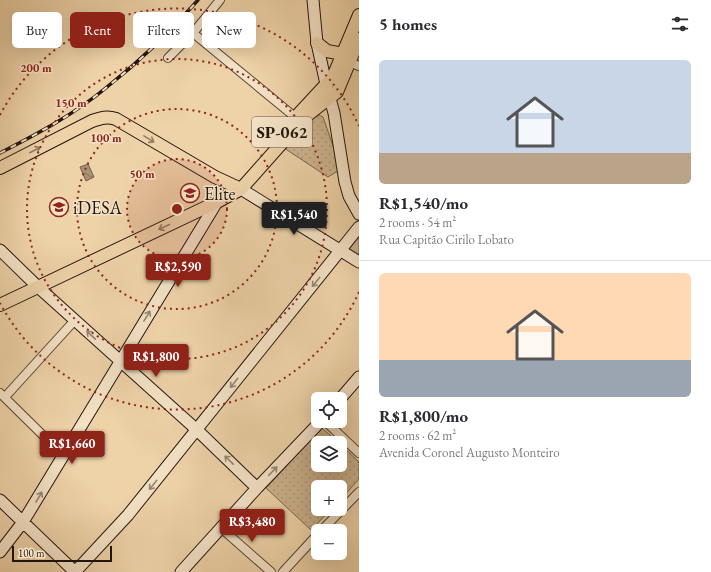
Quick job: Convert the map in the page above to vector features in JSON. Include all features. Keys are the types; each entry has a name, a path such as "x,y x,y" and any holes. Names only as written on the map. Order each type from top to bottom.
{"main road":[{"path":"313,0 317,43 334,113 345,182 349,196 359,214"},
{"name":"SP-062","path":"237,187 295,117 326,84 335,72 351,61 359,15"},
{"name":"SP-062","path":"0,305 217,202 237,187 305,117 337,92 359,39"},
{"path":"317,43 327,51 351,61"},
{"path":"0,168 92,121 105,117 116,119 215,177 237,187 340,252 359,262"},
{"path":"0,552 23,522 64,456 217,202"},
{"path":"0,500 75,572 128,515 359,227"},
{"path":"0,250 120,362 197,430 257,488"},
{"path":"346,392 359,377"},
{"path":"181,572 257,488 314,428"}],"street":[{"path":"194,32 220,0"},
{"path":"194,34 295,117"},
{"path":"168,58 178,48"},
{"path":"64,456 2,395 75,320"},
{"path":"332,428 359,453"},
{"path":"328,524 359,492"},
{"path":"221,528 271,572"},
{"path":"283,572 311,542"}],"shaded area":[{"path":"319,115 323,117 341,169 328,177 284,148 311,119"},
{"path":"359,232 359,256 347,250"},
{"path":"322,428 331,436 315,436"},
{"path":"311,440 311,472 347,472 347,451 359,462 359,479 347,492 347,480 311,480 311,516 324,516 317,524 311,524 311,530 266,488"}],"water":[{"path":"88,164 94,177 86,181 80,167"}],"railway":[{"path":"0,153 55,123 95,97 154,46 198,0"}],"place":[{"name":"Elite","path":"190,193"},
{"name":"iDESA","path":"59,207"}]}
